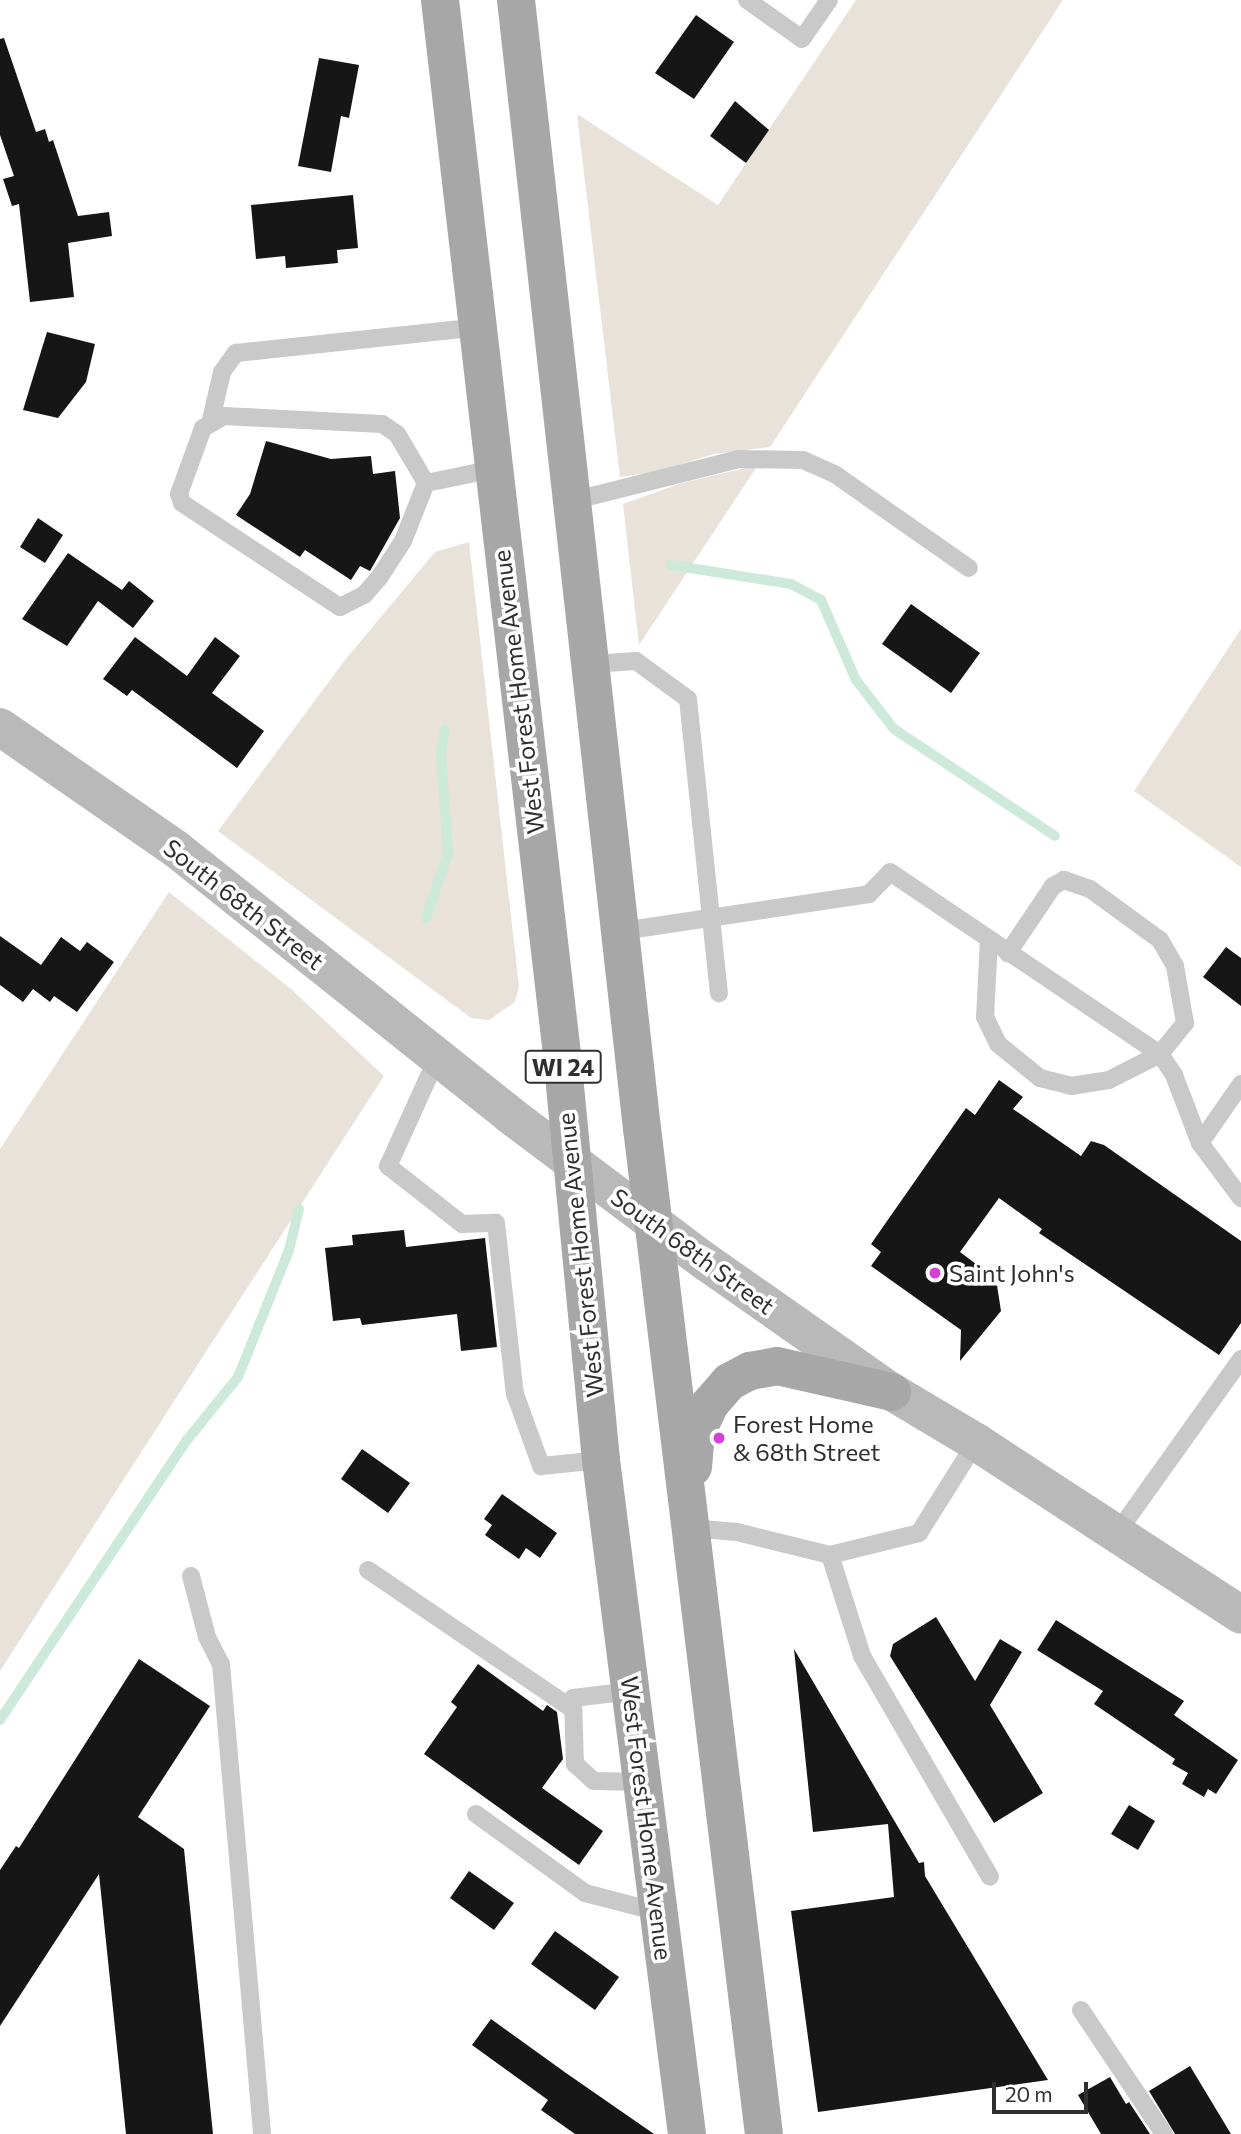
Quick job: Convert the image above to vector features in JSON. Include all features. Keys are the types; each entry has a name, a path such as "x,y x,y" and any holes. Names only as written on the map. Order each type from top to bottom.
{"main road":[{"name":"West Forest Home Avenue","path":"440,0 562,1055 569,1160 601,1460 687,2134"},
{"name":"WI 24","path":"516,0 653,1224 764,2134"},
{"path":"690,1518 696,1434 709,1404 729,1382 750,1371 777,1366 892,1392"}],"street":[{"name":"South 68th Street","path":"0,727 176,849 653,1224 892,1392 976,1442 1241,1615"}],"lane":[{"path":"747,0 802,39 829,0"},
{"path":"426,483 403,541 379,578 364,595 341,607 182,503 179,494 203,428 211,419 222,372 236,353 478,327"},
{"path":"211,419 224,416 382,424 397,434 426,483"},
{"path":"572,501 739,458 803,460 836,475 969,568"},
{"path":"426,483 494,469"},
{"path":"591,664 636,661 688,699 719,993"},
{"path":"622,931 869,894 890,872 1160,1054 1174,1075 1200,1143 1241,1198"},
{"path":"989,939 985,1017 998,1045 1022,1068 1040,1078 1071,1086 1109,1080 1160,1054 1185,1023 1175,966 1160,940 1090,889 1065,880 1053,886 1008,953"},
{"path":"438,1056 388,1166 461,1224 496,1223 515,1394 541,1466 601,1460"},
{"path":"1200,1143 1241,1084"},
{"path":"1117,1533 1241,1359"},
{"path":"690,1518 830,1555 919,1533 976,1442"},
{"path":"830,1555 862,1656 990,1877"},
{"path":"368,1570 571,1708"},
{"path":"191,1576 207,1637 221,1664 262,2134"},
{"path":"631,1691 579,1695 571,1708 580,1772 594,1781 642,1782"},
{"path":"476,1814 585,1893 658,1912"},
{"path":"1082,2010 1164,2134"}],"shaded area":[{"path":"856,0 1063,0 770,447 714,454 656,472 620,477 577,114 718,205"},
{"path":"758,465 639,645 623,504 682,483"},
{"path":"469,542 519,987 515,1002 489,1020 471,1018 218,831 345,660 435,552"},
{"path":"1241,629 1241,867 1134,791"},
{"path":"169,892 291,989 384,1076 0,1671 0,1149"}],"building":[{"path":"696,15 734,42 694,99 655,73"},
{"path":"4,38 36,132 45,129 49,142 53,140 78,216 109,212 112,236 68,243 74,297 30,302 19,204 12,206 3,179 14,176 0,135 0,39"},
{"path":"319,58 359,65 349,118 341,116 331,172 298,166"},
{"path":"735,101 769,130 746,163 710,136"},
{"path":"353,195 358,248 337,250 338,263 286,268 285,256 256,259 251,205"},
{"path":"47,332 95,344 86,382 58,418 23,410"},
{"path":"266,441 331,459 371,456 373,474 395,471 400,518 370,571 360,566 351,580 305,550 300,557 236,515 250,494"},
{"path":"38,518 63,535 45,563 20,547"},
{"path":"68,553 122,590 129,581 154,601 133,628 98,601 67,646 22,619"},
{"path":"911,604 980,653 951,693 882,644"},
{"path":"135,637 187,676 215,637 240,656 212,693 264,731 237,768 132,690 127,696 103,679"},
{"path":"0,936 41,965 61,937 80,951 87,942 114,962 77,1012 54,996 50,1002 33,989 23,1002 0,985"},
{"path":"1226,947 1241,958 1241,1006 1203,977"},
{"path":"999,1080 1023,1097 1013,1109 1081,1156 1091,1141 1104,1145 1241,1241 1241,1323 1219,1355 1039,1233 1042,1229 999,1198 960,1252 996,1279 1001,1311 960,1361 961,1330 871,1266 881,1252 871,1244 966,1108 975,1115"},
{"path":"404,1230 406,1247 485,1238 497,1347 461,1351 457,1314 362,1325 360,1318 333,1321 325,1248 353,1245 352,1235"},
{"path":"362,1449 410,1483 388,1513 341,1479"},
{"path":"502,1494 557,1533 540,1558 526,1548 519,1559 485,1535 492,1525 484,1519"},
{"path":"936,1617 975,1681 1000,1639 1022,1652 990,1705 1043,1793 994,1823 890,1656 893,1644"},
{"path":"1056,1620 1184,1701 1174,1715 1238,1760 1216,1794 1208,1789 1204,1797 1182,1784 1188,1773 1172,1764 1175,1759 1094,1704 1103,1691 1037,1650"},
{"path":"794,1649 919,1863 924,1862 925,1876 1048,2080 818,2112 791,1911 894,1897 888,1824 813,1832"},
{"path":"139,1659 210,1706 138,1817 184,1849 213,2134 126,2134 99,1874 0,2026 0,1870 16,1846 19,1848"},
{"path":"478,1664 543,1711 547,1705 557,1712 563,1759 542,1788 603,1831 579,1865 424,1754 457,1707 451,1702"},
{"path":"1129,1805 1155,1821 1138,1850 1111,1834"},
{"path":"469,1871 514,1903 494,1930 450,1898"},
{"path":"555,1931 619,1977 595,2010 531,1964"},
{"path":"491,2019 654,2134 575,2134 541,2110 548,2100 472,2045"},
{"path":"1190,2066 1231,2134 1175,2134 1149,2091"},
{"path":"1110,2077 1126,2104 1129,2102 1150,2134 1101,2134 1078,2095"}],"waterway":[{"path":"671,565 791,584 821,600 856,680 894,729 1055,836"},
{"path":"426,918 448,853 441,752 445,729"},
{"path":"0,1720 187,1440 238,1377 289,1250 299,1209"}],"place":[{"name":"Saint John's","path":"935,1273"},
{"name":"Forest Home & 68th Street","path":"719,1438"}]}
